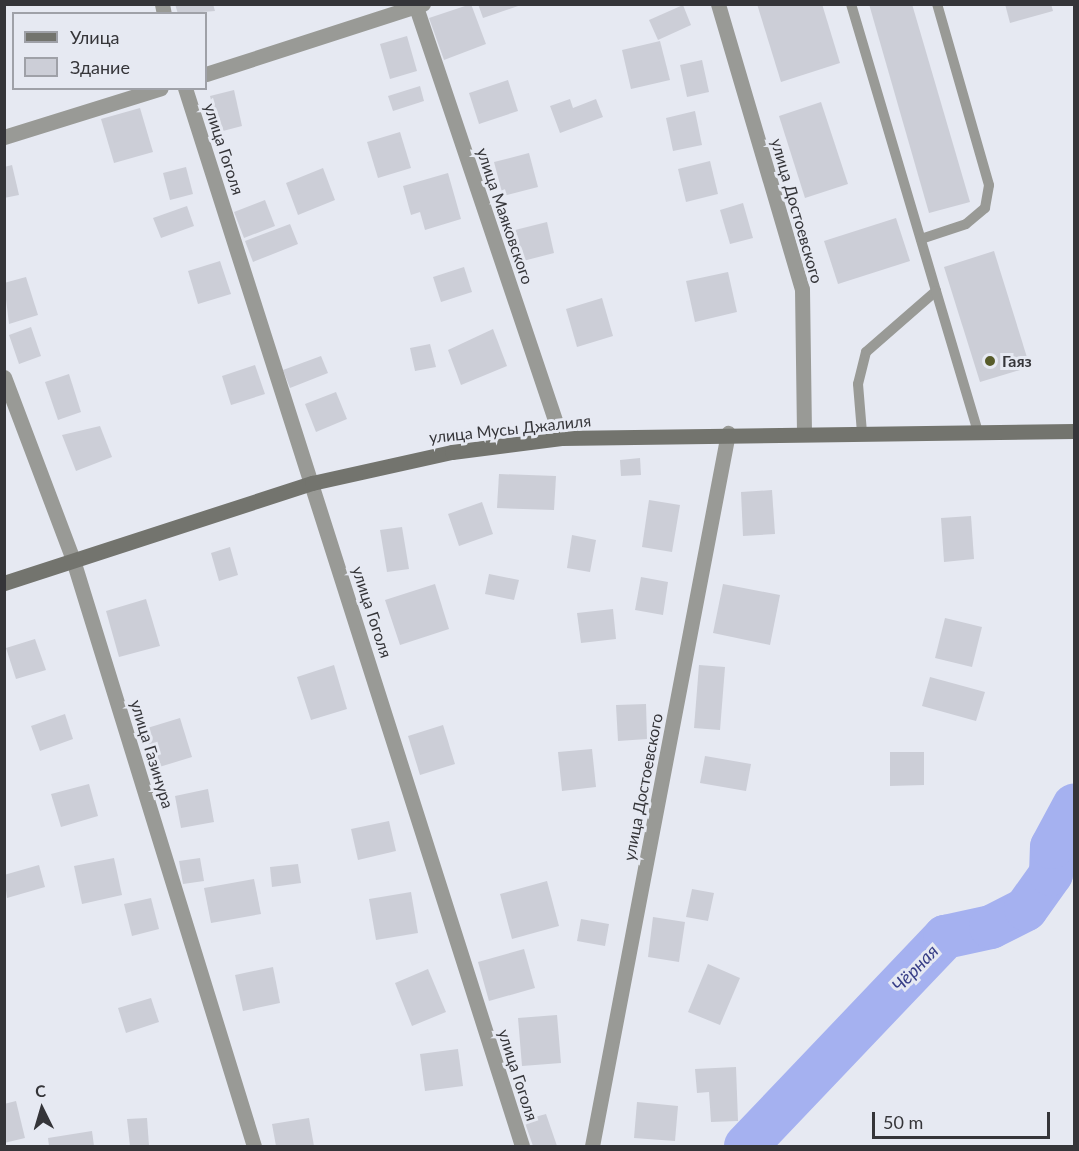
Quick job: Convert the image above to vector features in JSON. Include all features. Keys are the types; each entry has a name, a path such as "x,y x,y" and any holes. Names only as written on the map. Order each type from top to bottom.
{"main road":[{"name":"улица Мусы Джалиля","path":"4,583 312,483 410,459 561,438 1074,431"}],"street":[{"name":"улица Достоевского","path":"718,4 802,289 804,434"},
{"path":"207,74 418,5"},
{"name":"улица Маяковского","path":"418,5 561,438"},
{"path":"4,137 155,90"},
{"name":"улица Гоголя","path":"186,90 522,1146"},
{"name":"улица Газинура","path":"4,377 73,560 254,1146"},
{"name":"улица Достоевского","path":"592,1146 728,434"}],"lane":[{"path":"850,4 978,432"},
{"path":"921,239 966,224 985,208 990,185 937,4"},
{"path":"862,433 858,384 866,352 936,291"}],"building":[{"path":"175,4 213,4 215,11 203,12 177,12"},
{"path":"471,4 486,44 444,60 429,18"},
{"path":"478,4 521,4 521,5 483,18"},
{"path":"757,4 822,4 840,63 781,82"},
{"path":"869,4 912,4 970,202 929,213"},
{"path":"1005,4 1051,4 1053,11 1010,23"},
{"path":"683,5 691,25 658,40 649,20"},
{"path":"407,36 417,71 390,79 380,44"},
{"path":"660,41 670,80 631,89 622,50"},
{"path":"702,60 709,92 687,97 680,65"},
{"path":"508,80 518,111 479,124 469,93"},
{"path":"420,86 424,101 393,111 388,96"},
{"path":"234,90 242,126 219,132 210,96"},
{"path":"570,99 573,108 596,99 603,117 560,133 550,106"},
{"path":"821,102 848,184 805,198 779,116"},
{"path":"140,108 153,152 114,163 101,119"},
{"path":"695,111 702,145 673,151 666,118"},
{"path":"400,132 411,168 378,178 367,142"},
{"path":"529,153 538,187 503,196 494,162"},
{"path":"710,161 718,194 686,202 678,169"},
{"path":"12,165 19,195 4,198 4,167"},
{"path":"186,167 193,194 170,200 163,173"},
{"path":"323,168 335,200 298,215 286,183"},
{"path":"448,173 461,219 425,230 420,212 411,215 403,186"},
{"path":"265,200 275,226 244,238 234,212"},
{"path":"743,203 753,238 730,244 720,210"},
{"path":"187,206 194,226 161,238 153,218"},
{"path":"896,218 910,261 838,284 824,241"},
{"path":"547,222 554,253 523,261 515,230"},
{"path":"290,224 298,244 253,262 245,241"},
{"path":"994,251 1030,367 980,382 944,267"},
{"path":"220,261 231,294 198,304 188,271"},
{"path":"464,267 472,292 441,302 433,277"},
{"path":"728,272 737,312 695,322 686,281"},
{"path":"26,277 38,315 9,324 4,283"},
{"path":"602,298 613,336 577,347 566,309"},
{"path":"31,327 41,356 19,364 9,335"},
{"path":"493,329 507,366 461,385 448,350"},
{"path":"430,344 436,367 415,371 410,348"},
{"path":"321,356 328,373 290,388 283,370"},
{"path":"255,365 265,394 231,405 222,376"},
{"path":"69,374 81,412 58,420 45,382"},
{"path":"336,392 347,419 316,432 305,404"},
{"path":"100,426 112,457 76,471 62,435"},
{"path":"640,458 641,475 621,476 620,460"},
{"path":"499,474 556,476 554,510 497,508"},
{"path":"772,490 775,534 743,536 741,492"},
{"path":"649,500 680,505 672,552 642,547"},
{"path":"482,502 493,534 459,546 448,514"},
{"path":"971,516 974,559 944,562 941,518"},
{"path":"402,527 409,569 387,572 380,530"},
{"path":"572,535 596,540 590,572 567,568"},
{"path":"230,547 238,575 219,581 211,553"},
{"path":"489,574 519,580 514,600 485,594"},
{"path":"641,577 668,582 663,615 635,610"},
{"path":"435,584 449,629 400,645 385,600"},
{"path":"723,584 780,595 770,645 713,633"},
{"path":"146,599 160,646 119,657 106,611"},
{"path":"613,609 616,639 581,643 577,613"},
{"path":"945,618 982,627 972,667 935,658"},
{"path":"35,639 46,670 16,679 6,648"},
{"path":"334,665 347,709 311,720 297,677"},
{"path":"699,665 725,667 720,730 694,728"},
{"path":"930,677 985,692 976,721 922,706"},
{"path":"646,704 647,739 618,741 616,705"},
{"path":"65,714 73,739 40,751 31,726"},
{"path":"180,718 192,757 156,768 144,729"},
{"path":"443,725 455,764 420,775 408,736"},
{"path":"592,749 596,787 562,791 558,752"},
{"path":"890,752 924,752 924,785 890,786"},
{"path":"705,756 751,764 746,791 700,783"},
{"path":"89,784 98,816 61,827 51,794"},
{"path":"208,789 214,822 181,828 175,796"},
{"path":"389,821 396,851 358,860 351,829"},
{"path":"114,858 122,895 82,904 74,866"},
{"path":"200,858 204,881 183,884 179,861"},
{"path":"298,864 301,883 272,887 270,867"},
{"path":"39,865 45,887 7,898 4,875"},
{"path":"254,879 261,914 211,923 204,888"},
{"path":"547,881 559,926 512,939 500,894"},
{"path":"692,889 714,893 708,921 686,917"},
{"path":"411,892 418,933 376,940 369,899"},
{"path":"151,898 159,929 132,936 124,904"},
{"path":"653,917 685,922 679,962 648,957"},
{"path":"581,919 609,924 605,946 577,941"},
{"path":"524,949 535,988 489,1001 478,962"},
{"path":"708,964 740,978 720,1025 688,1012"},
{"path":"273,967 280,1003 243,1011 235,975"},
{"path":"428,969 446,1012 412,1026 395,983"},
{"path":"151,998 159,1022 126,1033 118,1008"},
{"path":"557,1015 561,1063 522,1066 518,1018"},
{"path":"458,1049 463,1086 425,1091 420,1054"},
{"path":"736,1067 738,1121 711,1122 709,1092 697,1093 695,1069"},
{"path":"16,1101 25,1138 4,1143 4,1104"},
{"path":"637,1102 678,1106 675,1141 634,1138"},
{"path":"546,1114 557,1146 533,1146 524,1120"},
{"path":"147,1118 149,1146 130,1146 127,1119"},
{"path":"309,1118 314,1146 276,1146 272,1124"},
{"path":"92,1131 94,1146 49,1146 48,1138"}],"waterway":[{"name":"Чёрная","path":"746,1146 945,937 991,927 1026,909 1051,874 1052,847 1074,806"}],"place":[{"name":"Гаяз","path":"990,361"}]}
